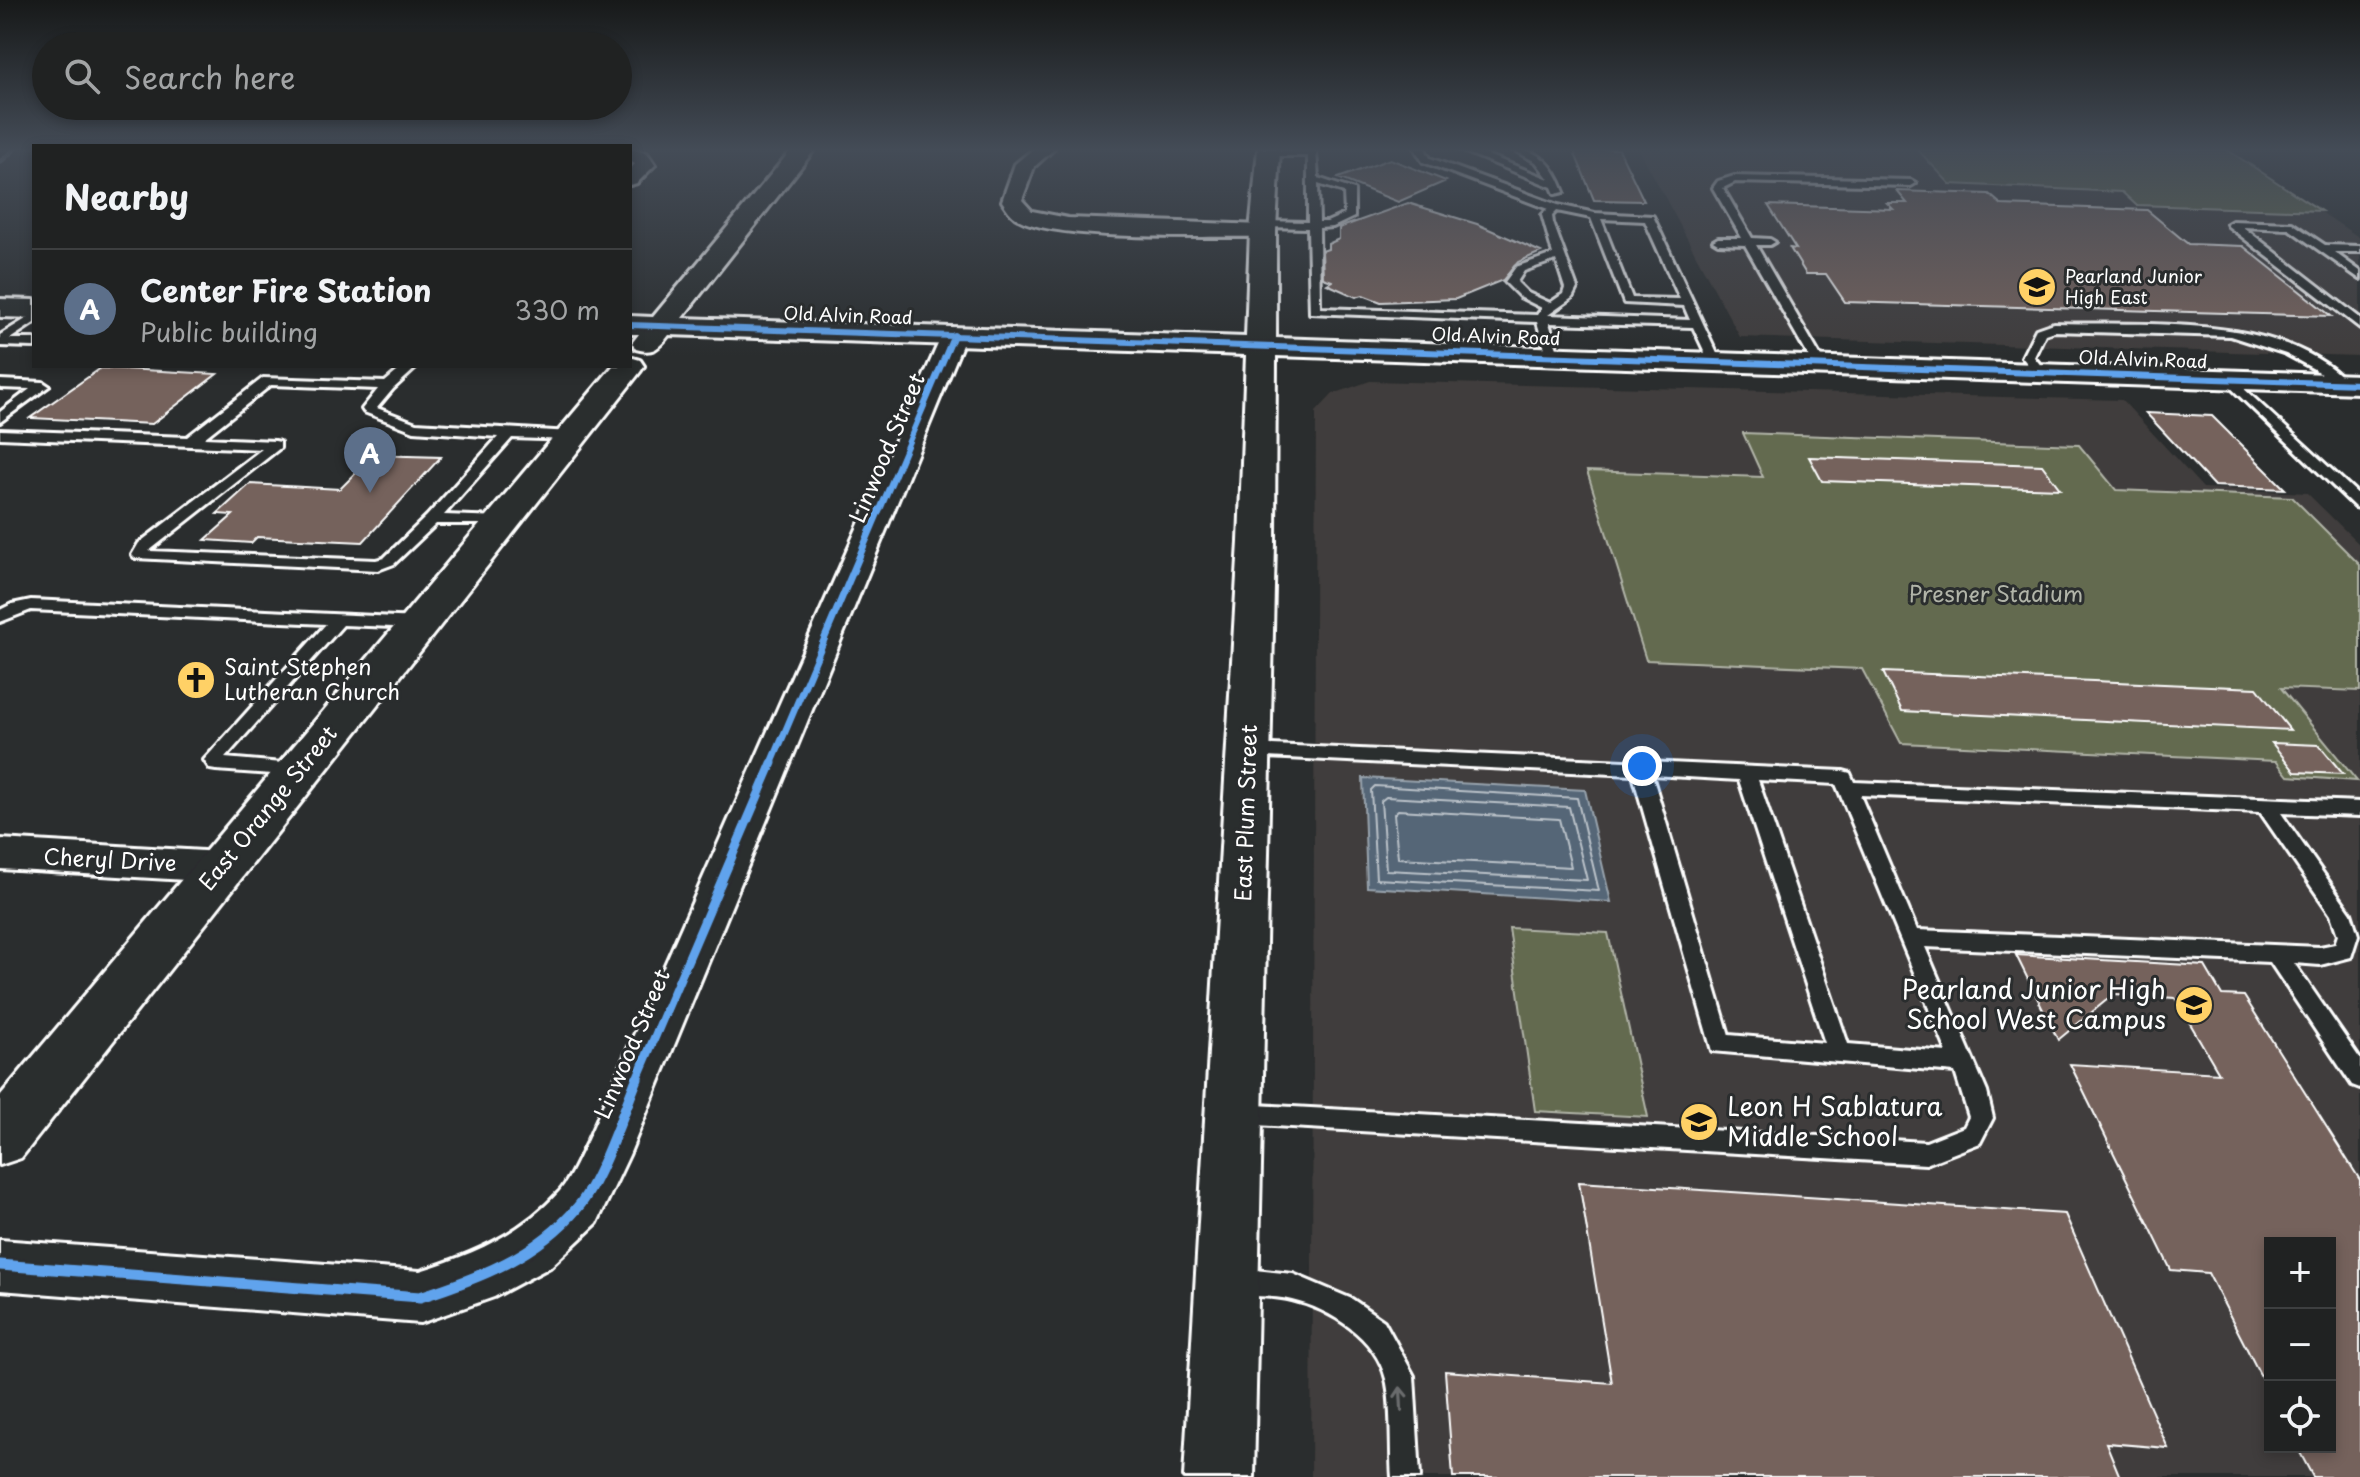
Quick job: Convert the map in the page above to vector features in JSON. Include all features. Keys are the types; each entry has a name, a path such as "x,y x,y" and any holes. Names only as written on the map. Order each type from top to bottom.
{"street":[{"name":"East Orange Street","path":"632,361 749,218"},
{"path":"1038,218 1093,225 1264,227"},
{"name":"East Plum Street","path":"1219,1477 1248,750 1265,218"},
{"path":"0,308 32,309"},
{"name":"Old Alvin Road","path":"632,325 2352,384"},
{"name":"Linwood Street","path":"0,1265 420,1297 476,1279 532,1250 579,1206 605,1155 954,335"},
{"name":"East Orange Street","path":"0,1139 627,368"},
{"name":"Cheryl Drive","path":"0,854 220,867"}],"lane":[{"path":"1313,218 1314,311 1698,324"},
{"path":"1264,227 1329,225 1344,218"},
{"path":"1548,218 1571,288 1568,296 1543,312 1542,319 1553,355"},
{"path":"1596,218 1628,301 1688,303"},
{"path":"1647,218 1714,360"},
{"path":"1734,218 1819,364"},
{"path":"2360,276 2292,226 2232,224 2360,324"},
{"path":"1718,241 1770,242"},
{"path":"2322,248 2360,249"},
{"path":"1550,307 1515,289 1511,282 1520,269 1560,255"},
{"path":"0,341 32,319"},
{"path":"2041,373 2028,357 2040,332 2053,327 2230,332 2323,366 2352,384"},
{"path":"0,341 32,343"},
{"path":"410,368 388,386 369,409 414,427 571,436"},
{"path":"2229,379 2360,504"},
{"path":"190,442 268,381 388,386"},
{"path":"0,384 43,386 0,418"},
{"path":"0,434 275,445 144,546 140,555 378,565 389,561 432,519 508,434"},
{"path":"432,519 502,521"},
{"path":"0,617 18,607 31,605 418,623"},
{"path":"299,770 216,764 213,760 339,619"},
{"path":"1234,1114 1926,1153 1972,1135 1981,1118 1975,1092 1843,778 1248,750"},
{"path":"1641,769 1720,1044 1963,1063"},
{"path":"1746,773 1840,1053"},
{"path":"1847,788 2360,809"},
{"path":"1911,938 2320,956 2344,951 2348,935 2341,913 2265,805"},
{"path":"2276,954 2360,1078"},
{"path":"1227,1280 1293,1287 1343,1308 1375,1330 1400,1376 1406,1477"}],"shaded area":[{"name":"Pearland Junior High East","path":"1676,218 2330,218 2360,238 2360,356 1740,337"},
{"path":"1370,381 2122,400 2203,488 2307,493 2360,545 2360,1477 1311,1477 1316,412 1333,394"}],"green space":[{"name":"Presner Stadium","path":"1743,433 2079,445 2116,490 2292,497 2360,565 2360,691 2281,688 2357,781 2288,776 2276,761 1901,743 1862,669 1646,660 1587,471 1763,477"},
{"path":"1509,928 1608,933 1648,1117 1535,1111"}],"water":[{"path":"1363,778 1585,790 1611,902 1367,887"}],"building":[{"path":"1367,218 1457,218 1541,252 1518,262 1503,280 1456,299 1381,302 1363,295 1356,297 1327,284 1332,281 1323,278 1322,251 1339,239 1339,228"},
{"path":"1776,218 2157,218 2188,244 2243,246 2331,316 1845,302 1826,274 1806,274 1790,248 1796,249"},
{"path":"101,368 217,374 152,424 30,418"},
{"path":"2146,413 2212,416 2285,489 2214,486"},
{"path":"374,455 441,457 363,542 257,537 251,543 205,540 233,515 217,514 250,484 340,489"},
{"path":"1809,457 2042,465 2060,489 1822,481"},
{"path":"1883,672 2257,688 2290,730 1902,711"},
{"path":"2272,743 2319,745 2343,774 2295,772"},
{"path":"2016,955 2205,966 2222,995 2244,996 2360,1180 2360,1477 2313,1477 2300,1453 2336,1453 2336,1237 2264,1237 2264,1382 2208,1273 2171,1270 2070,1064 2219,1073 2175,998 2114,994 2058,1040"},
{"path":"1579,1182 2065,1214 2168,1448 2106,1443 2120,1477 1453,1477 1445,1371 1612,1383"}],"cycle path":[{"path":"632,325 2360,384"},
{"path":"0,1265 420,1297 476,1279 532,1250 579,1206 605,1155 954,335"}],"place":[{"name":"Pearland Junior High East","path":"2037,287"},
{"name":"Center Fire Station","path":"370,493"},
{"name":"Saint Stephen Lutheran Church","path":"196,680"},
{"name":"Pearland Junior High School West Campus","path":"2194,1005"},
{"name":"Leon H Sablatura Middle School","path":"1699,1122"}]}
